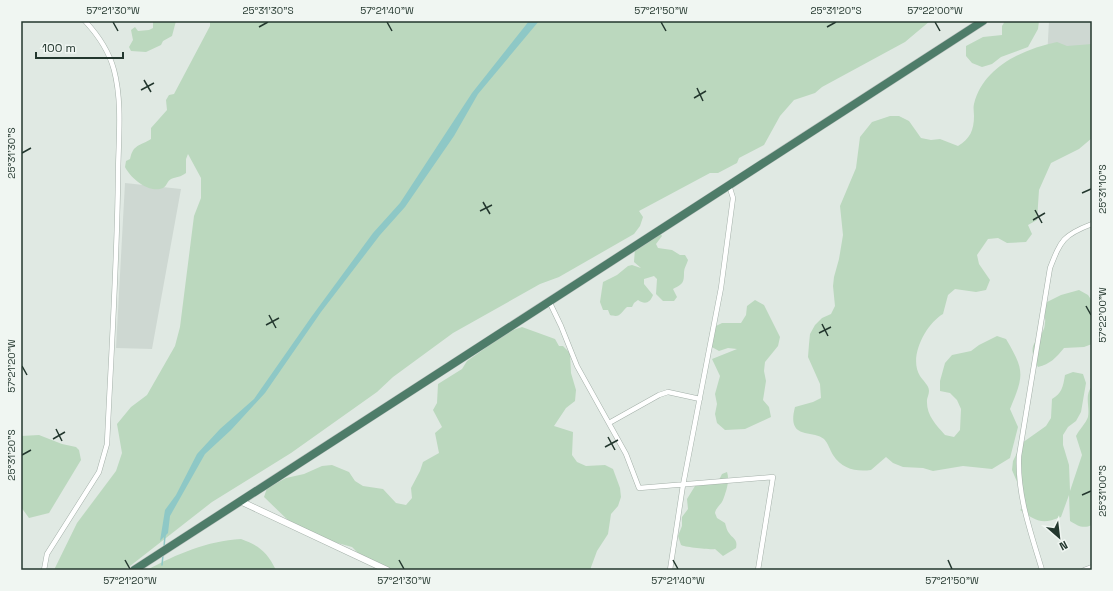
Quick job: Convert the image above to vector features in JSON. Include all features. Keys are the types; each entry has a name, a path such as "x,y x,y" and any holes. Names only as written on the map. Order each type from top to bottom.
{"highway":[{"path":"134,570 983,21"}],"street":[{"path":"44,570 47,554 99,472 107,444 118,204 119,106 114,71 109,55 100,39 85,21"},
{"path":"670,570 683,485 720,288 733,198 729,185"},
{"path":"1042,570 1026,516 1018,472 1019,456 1050,268 1057,249 1063,239 1073,231 1092,224"},
{"path":"549,302 561,326 577,366 626,454 640,488 773,477 758,570"},
{"path":"609,424 659,395 668,392 700,399"},
{"path":"240,501 387,570"},
{"path":"1084,570 1092,567"}],"shaded area":[{"path":"1049,21 1092,21 1092,47 1047,58"},
{"path":"125,183 181,189 152,349 116,348"}],"green space":[{"path":"153,21 176,21 172,36 163,41 161,45 146,52 131,51 129,47 133,40 131,30 135,27 138,31 149,30 153,28"},
{"path":"210,21 930,21 905,42 822,87 815,93 794,100 780,116 764,145 739,158 737,163 718,173 710,173 639,211 643,217 640,226 634,234 559,277 540,284 453,333 393,377 377,392 291,453 212,502 125,570 54,570 77,523 116,471 122,453 117,424 131,407 147,395 175,346 180,327 194,216 201,198 201,178 188,154 186,159 186,173 171,179 163,188 152,189 141,184 128,172 125,167 126,161 130,159 135,148 151,139 151,128 167,110 166,100 169,95 174,94 210,26"},
{"path":"1005,21 1039,21 1038,29 1028,47 1001,57 992,64 982,67 972,63 966,56 966,46 983,37 1002,35 1002,26"},
{"path":"1057,42 1067,46 1092,44 1092,138 1079,149 1051,163 1039,190 1037,220 1028,225 1032,234 1026,242 1007,243 998,238 988,239 977,255 979,264 990,280 986,290 976,292 955,289 948,295 943,314 925,333 916,360 920,376 929,389 927,405 930,415 945,435 954,437 960,430 961,409 957,400 950,393 940,391 940,381 945,363 952,355 971,351 997,336 1006,339 1017,359 1020,373 1018,388 1010,409 1018,427 1010,458 992,469 963,466 933,471 923,468 903,467 893,463 886,457 871,470 855,470 841,464 833,455 824,439 797,429 794,425 793,418 795,407 821,398 820,384 808,357 810,334 815,325 822,318 831,314 835,306 833,286 834,277 843,235 840,206 856,168 860,137 872,122 890,116 899,116 909,121 921,138 931,140 940,139 958,146 966,140 972,130 974,121 974,104 979,91 995,70 1018,55 1031,49"},
{"path":"660,233 662,236 656,244 658,248 672,250 680,255 685,255 688,260 684,269 684,279 682,283 673,289 677,297 674,301 663,301 656,294 657,279 654,276 644,279 644,284 653,295 649,301 645,303 638,300 632,307 627,307 620,314 616,316 610,315 608,310 603,310 600,302 603,282 617,275 628,266 632,265 641,268 634,262 635,248"},
{"path":"1079,290 1088,295 1092,301 1092,344 1084,347 1064,348 1052,360 1038,367 1034,358 1033,346 1044,329 1045,321 1043,304 1061,295"},
{"path":"755,300 764,305 780,337 778,346 765,362 764,371 766,381 763,400 769,407 771,417 745,429 725,430 717,423 715,414 717,404 715,394 720,376 712,359 737,349 728,348 719,351 710,346 709,337 712,328 722,323 741,323 746,315 747,306"},
{"path":"522,327 555,339 559,346 563,346 570,353 571,373 576,390 575,401 566,408 554,426 573,432 572,455 577,462 586,466 605,465 613,469 620,488 621,497 618,506 611,514 608,534 597,551 590,570 393,570 360,555 352,547 323,539 293,525 264,497 267,488 286,478 304,474 322,466 332,465 349,472 355,481 363,486 383,489 396,503 406,505 412,498 411,488 423,462 439,453 435,433 442,427 433,410 437,403 438,384 462,369 467,361 484,349 493,337"},
{"path":"1073,372 1083,374 1086,383 1081,412 1076,421 1068,427 1063,435 1063,445 1069,465 1070,491 1082,455 1076,436 1088,417 1088,394 1092,386 1092,525 1086,527 1078,526 1070,521 1069,495 1061,517 1049,521 1039,521 1020,510 1023,508 1020,489 1012,470 1013,461 1022,443 1046,426 1051,418 1052,399 1062,389 1065,375"},
{"path":"39,435 62,444 76,447 79,450 81,460 49,513 29,518 21,507 21,436"},
{"path":"727,472 728,483 726,490 723,500 716,509 715,513 717,518 725,523 728,532 736,541 736,548 723,556 715,549 687,547 681,545 678,536 682,526 682,517 688,509 687,499 695,486 718,482 722,474"},
{"path":"241,539 262,550 276,570 147,570 204,545"}],"water":[{"path":"529,21 539,21 478,94 454,136 405,207 380,235 321,312 265,393 231,430 205,454 170,516 168,533 160,541 165,510 176,495 197,454 220,429 254,399 312,316 373,233 400,203 472,93"}],"waterway":[{"path":"164,547 165,535"},
{"path":"162,565 163,555"}]}
